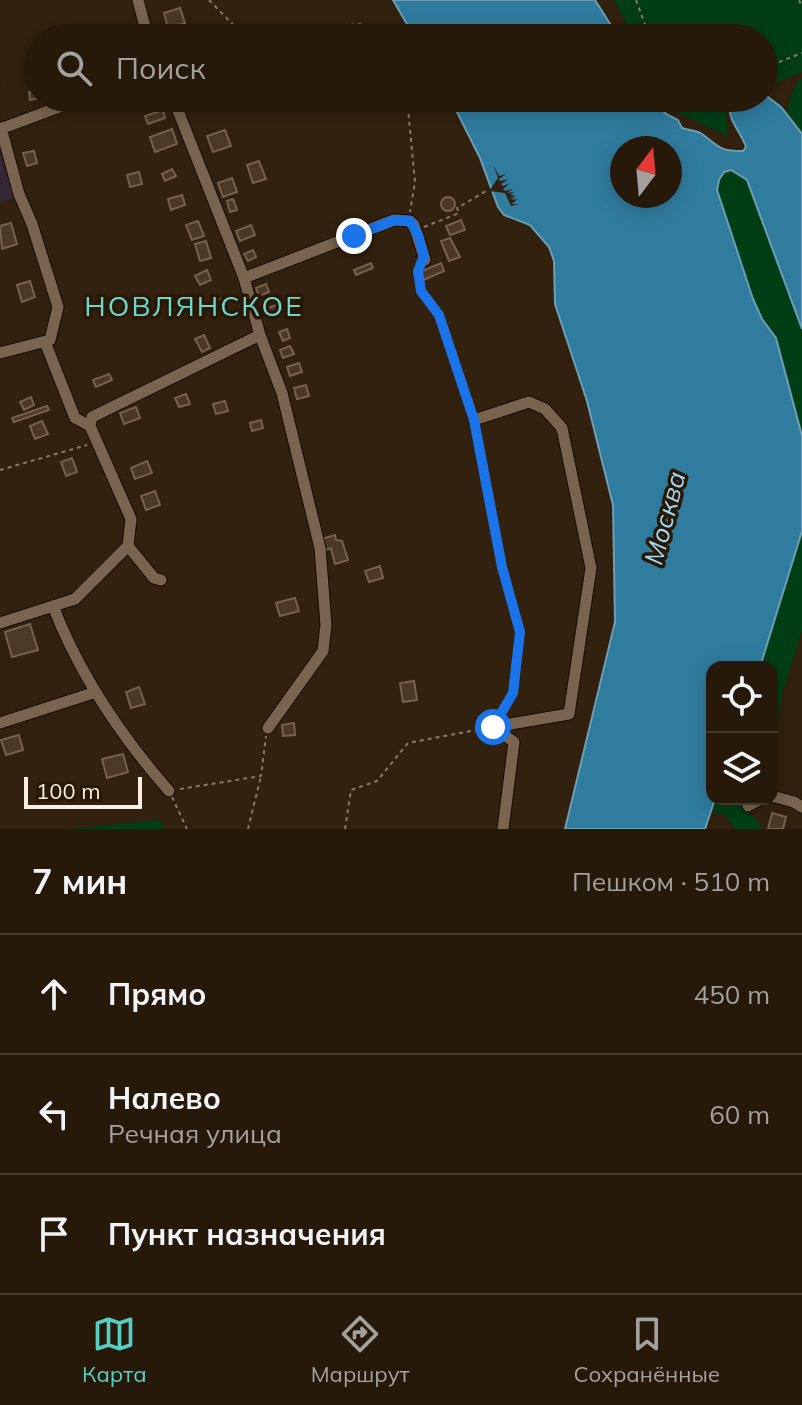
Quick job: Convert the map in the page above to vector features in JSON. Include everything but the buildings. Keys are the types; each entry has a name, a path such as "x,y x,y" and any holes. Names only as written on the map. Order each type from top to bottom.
{"street":[{"path":"138,0 144,24"},
{"path":"0,353 50,340 58,307 32,224 19,194 1,129 46,112"},
{"path":"179,112 244,278 260,335 282,393 320,548 326,625 323,651 268,728"},
{"path":"244,278 394,220 413,226 425,258"},
{"path":"0,623 75,599 128,546 131,519 90,426 92,417 260,335"},
{"path":"45,342 75,418 90,426"},
{"path":"474,420 529,402 545,409 562,428 591,568 569,714 493,727"},
{"path":"128,546 154,578 161,580"},
{"path":"53,606 67,643 93,693 169,791"},
{"path":"0,723 93,693"},
{"path":"493,727 514,742 503,829"},
{"path":"778,798 802,807"}],"path":[{"path":"209,0 232,24"},
{"path":"636,0 645,24"},
{"path":"799,0 802,7"},
{"path":"778,62 802,53"},
{"path":"408,112 415,182 413,226 459,213 457,208 488,190"},
{"path":"345,829 351,790 377,781 408,743 493,727 513,693 520,632 502,567 474,420 439,315 421,291 418,271 425,258"},
{"path":"0,470 97,442"},
{"path":"248,829 261,776 268,728"},
{"path":"187,829 169,791 261,776"}],"shaded area":[{"path":"0,153 16,197 0,203"}],"green space":[{"path":"614,0 802,0 802,72 778,82 778,24 627,24"},
{"path":"799,80 802,80 802,134 786,115"},
{"path":"676,112 726,112 728,136"},
{"path":"731,170 747,180 802,329 802,436 776,338 762,319 753,299 717,190 724,172"},
{"path":"802,531 802,630 782,695 778,721 778,661 762,661"},
{"path":"714,805 740,805 762,829 735,829 726,816 713,812"},
{"path":"159,820 165,829 71,829"}],"water":[{"path":"393,0 595,0 610,24 407,24"},
{"name":"Москва","path":"778,105 802,134 802,329 747,180 731,170 724,172 717,190 753,299 762,319 776,338 802,436 802,531 762,661 706,661 706,805 713,805 705,829 565,829 615,622 613,505 587,401 555,304 554,261 549,247 530,225 504,215 498,207 480,158 457,112 664,112 678,120 682,128 700,133 724,149 743,151 746,147 730,112 778,112"}],"pier":[{"path":"493,165 499,176 506,174 500,181 509,179 501,184 510,183 503,189 513,189 507,193 514,192 510,199 516,196 511,200 517,199 512,204 519,204 511,206 505,193 489,191 498,178"}],"district":[{"name":"НОВЛЯНСКОЕ","path":"194,306"}],"route":[{"path":"354,236 394,220 410,221 414,225 424,256 418,271 421,291 439,315 474,420 502,567 520,632 513,693 493,727"}]}
